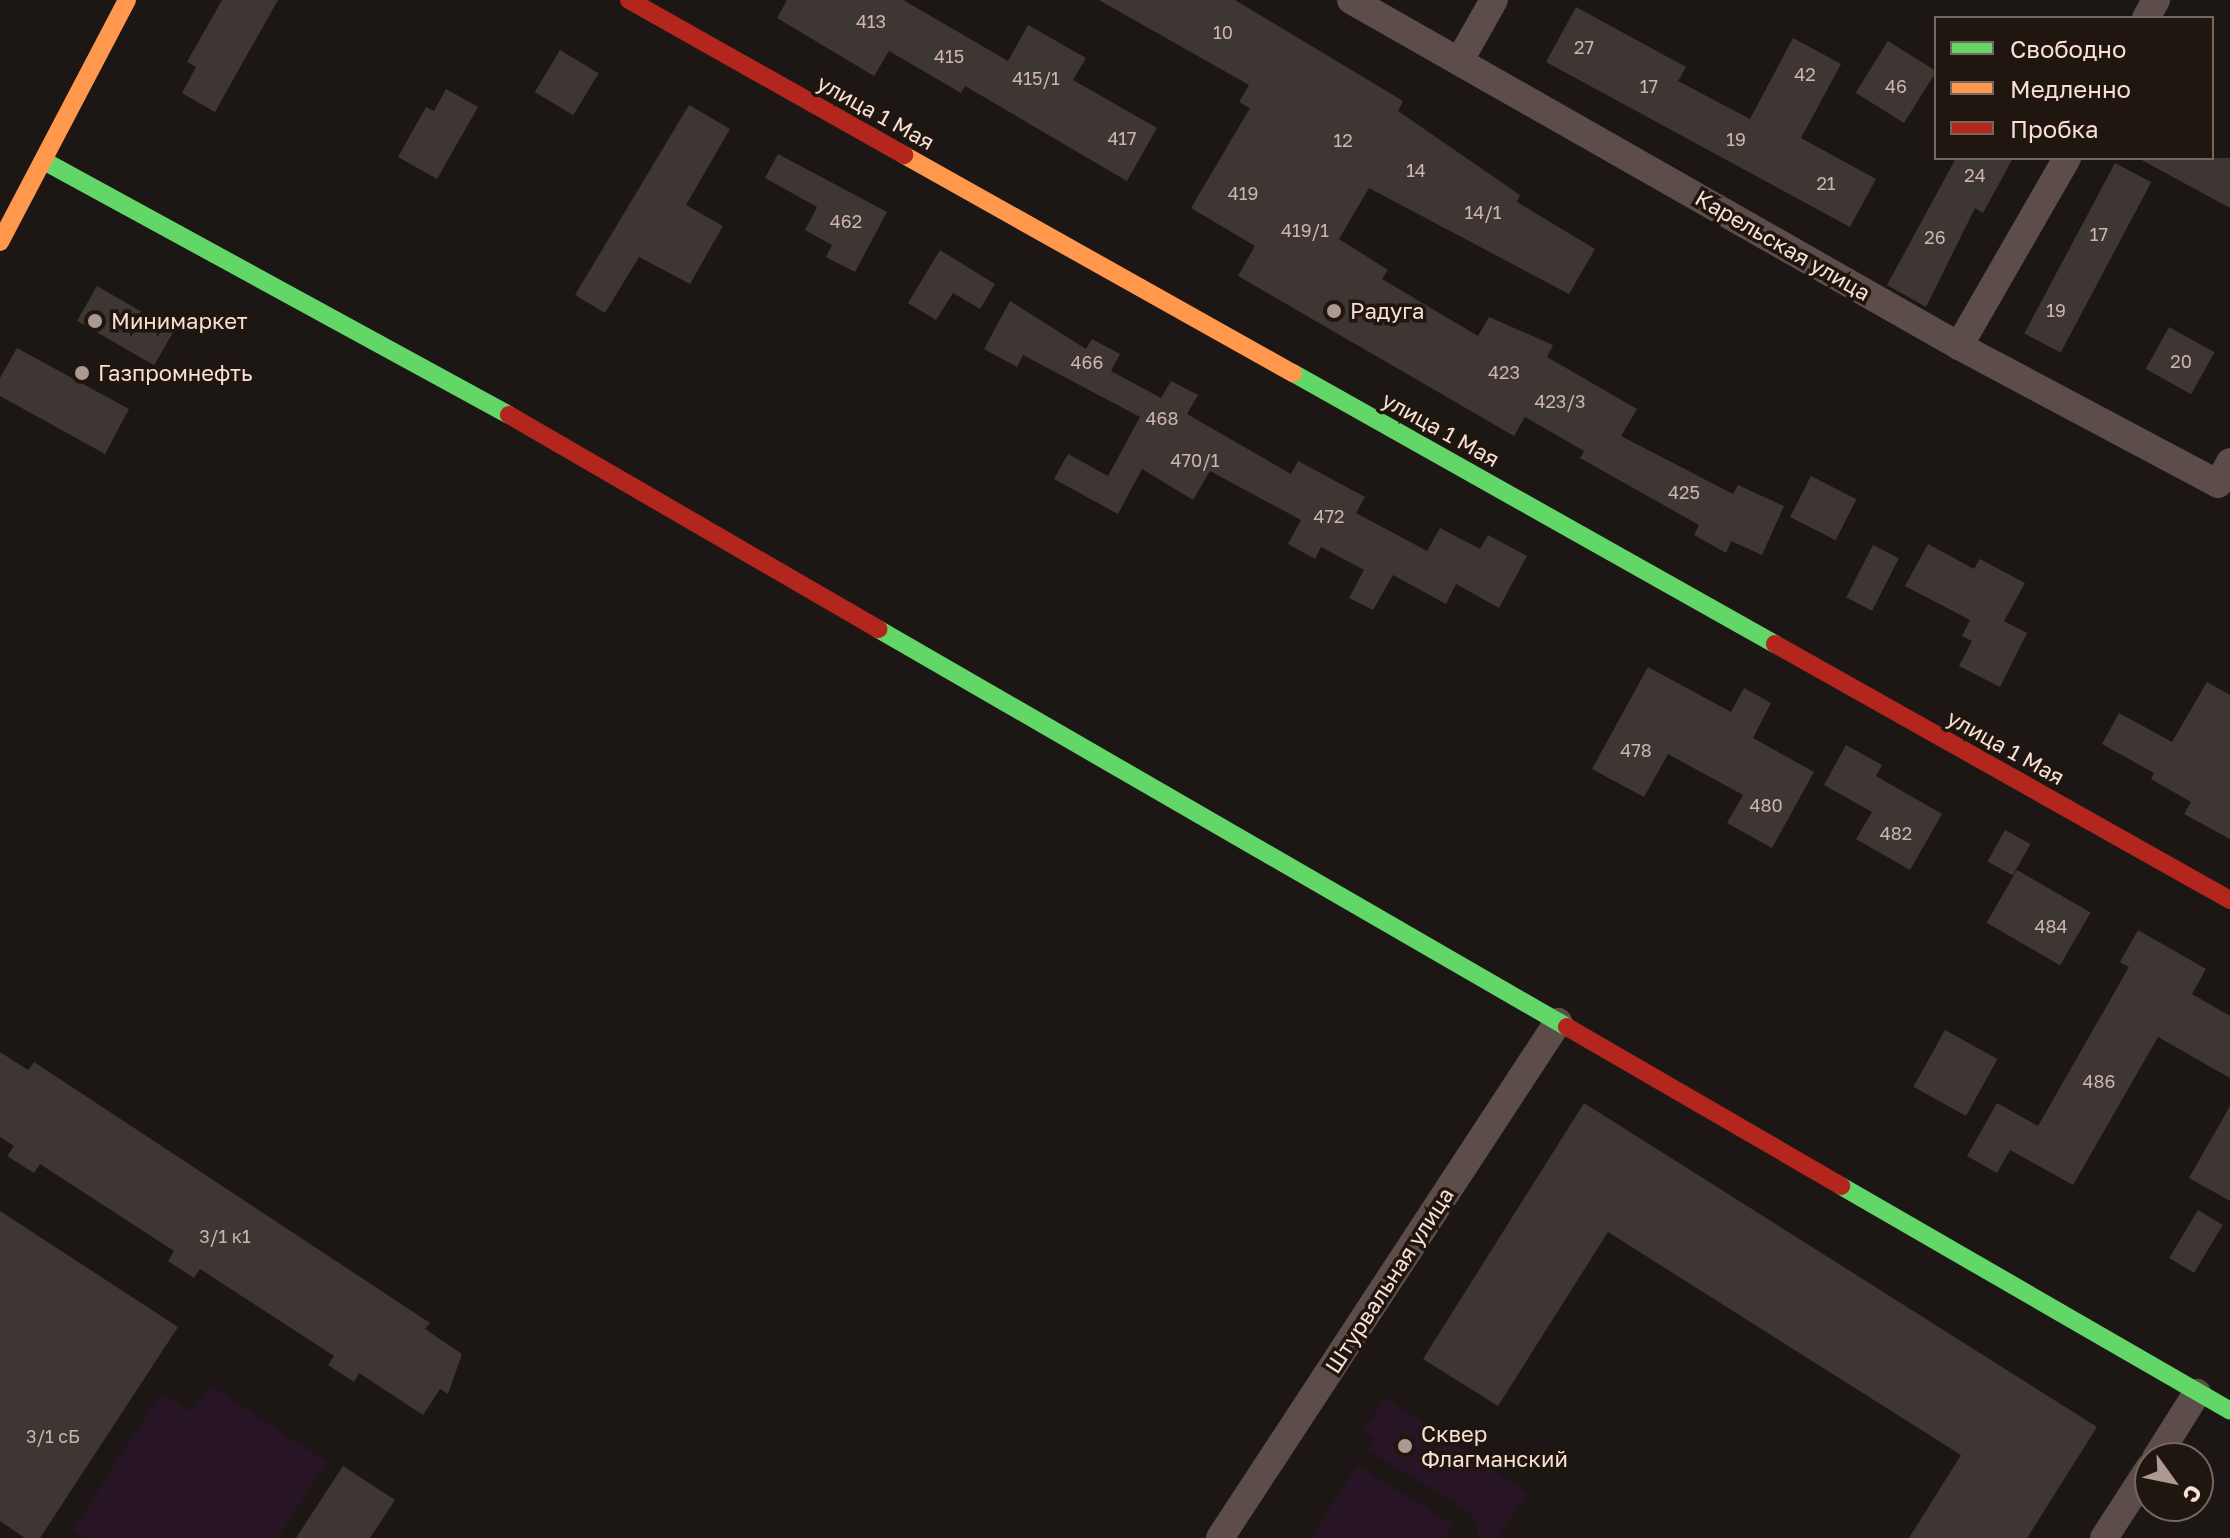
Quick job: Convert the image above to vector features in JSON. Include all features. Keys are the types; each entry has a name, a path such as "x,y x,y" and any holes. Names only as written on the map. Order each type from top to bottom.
{"street":[{"path":"0,242 127,0"},
{"name":"улица 1 Мая","path":"629,0 2230,900"},
{"name":"Карельская улица","path":"1351,0 1959,346 2224,473"},
{"path":"1460,60 1494,0"},
{"path":"1959,346 2066,160"},
{"path":"44,161 379,340 2230,1411"},
{"name":"Штурвальная улица","path":"1220,1538 1558,1022"},
{"path":"2166,1442 2197,1393"},
{"path":"2104,1538 2134,1492"}],"shaded area":[{"path":"210,1385 327,1462 278,1538 87,1538 73,1529 162,1392 192,1412"},
{"path":"1386,1398 1528,1493 1498,1538 1480,1538 1471,1513 1367,1450 1374,1439 1363,1431"},
{"path":"1357,1465 1453,1524 1444,1538 1310,1538"}],"building":[{"path":"222,0 278,0 215,112 182,93 196,67 187,62"},
{"path":"787,0 903,0 1008,61 1028,25 1086,58 1073,80 1157,128 1127,181 965,86 961,93 889,51 874,76 777,18"},
{"path":"1099,0 1235,0 1403,101 1398,111 1520,195 1517,202 1595,249 1569,294 1369,188 1339,239 1388,270 1382,279 1478,336 1489,317 1553,345 1547,357 1637,409 1621,436 1733,494 1738,485 1784,506 1762,555 1731,541 1726,553 1694,535 1699,525 1580,458 1584,451 1525,417 1514,436 1238,276 1255,246 1191,208 1250,108 1239,102 1249,85"},
{"path":"1576,7 1686,67 1678,81 1750,119 1793,38 1841,64 1801,138 1876,179 1850,227 1546,62"},
{"path":"1888,41 1934,70 1934,75 1904,123 1856,93"},
{"path":"560,50 599,73 573,115 535,92"},
{"path":"446,89 478,107 437,179 398,157 426,107 434,111"},
{"path":"689,105 730,129 686,205 723,226 690,284 639,257 605,313 575,295"},
{"path":"778,154 887,212 855,272 826,257 832,245 805,230 817,207 765,178"},
{"path":"2230,158 2230,208 2142,160"},
{"path":"1955,160 2012,160 1983,213 1975,208 1926,307 1887,285"},
{"path":"2115,163 2151,182 2061,353 2024,333"},
{"path":"940,250 995,284 980,309 953,293 936,320 908,303"},
{"path":"97,286 174,330 154,365 77,321"},
{"path":"1010,301 1086,349 1092,339 1120,354 1111,371 1161,398 1171,381 1198,395 1187,414 1291,474 1298,461 1365,497 1356,513 1427,551 1440,528 1480,549 1488,535 1527,556 1499,608 1456,584 1446,604 1393,575 1373,610 1349,598 1364,570 1321,547 1315,559 1288,544 1301,520 1210,471 1193,500 1142,469 1118,514 1054,479 1068,454 1108,476 1140,417 1023,355 1017,367 984,349"},
{"path":"2169,327 2214,352 2191,394 2146,369"},
{"path":"17,348 129,409 105,454 0,396 0,378"},
{"path":"1811,476 1856,499 1836,540 1790,517"},
{"path":"1928,544 1974,569 1980,559 2025,583 2004,621 2027,633 2000,687 1959,666 1972,641 1962,636 1970,620 1905,586"},
{"path":"1873,545 1899,558 1872,611 1846,598"},
{"path":"1648,667 1731,712 1744,688 1771,703 1753,738 1814,772 1772,848 1727,823 1743,795 1668,754 1644,797 1592,769"},
{"path":"2207,682 2230,695 2230,839 2184,814 2191,802 2151,779 2154,773 2102,744 2119,713 2172,742"},
{"path":"1846,745 1882,765 1876,776 1942,814 1910,870 1856,839 1872,812 1824,785"},
{"path":"2005,830 2030,844 2013,876 1988,861"},
{"path":"2017,870 2091,912 2060,965 1986,923"},
{"path":"2138,930 2206,969 2192,994 2230,1016 2230,1078 2158,1037 2073,1185 2010,1150 1997,1173 1967,1156 1997,1103 2038,1126 2129,967 2120,962"},
{"path":"1945,1030 1997,1059 1966,1116 1913,1087"},
{"path":"0,1052 28,1070 34,1062 430,1323 425,1329 462,1354 448,1394 440,1389 423,1415 359,1373 354,1382 328,1365 334,1356 200,1269 194,1278 168,1261 174,1251 40,1164 34,1173 7,1156 14,1146 0,1137"},
{"path":"1584,1103 2097,1427 2027,1538 1909,1538 1961,1455 1608,1232 1498,1406 1423,1359"},
{"path":"2230,1106 2230,1201 2189,1178"},
{"path":"2198,1210 2223,1225 2194,1273 2169,1258"},
{"path":"0,1211 178,1327 40,1538 25,1538 0,1521"},
{"path":"343,1466 395,1500 370,1538 296,1538"}],"traffic: fast":[{"path":"44,161 509,415"},
{"path":"1293,373 1775,644"},
{"path":"878,629 1567,1027"},
{"path":"1841,1186 2230,1411"}],"traffic: slow":[{"path":"0,242 127,0"},
{"path":"904,155 1293,373"}],"traffic: jam":[{"path":"629,0 904,155"},
{"path":"509,415 878,629"},
{"path":"1775,644 2230,900"},
{"path":"1567,1027 1841,1186"}],"place":[{"name":"Радуга","path":"1334,311"},
{"name":"Минимаркет","path":"95,321"},
{"name":"Газпромнефть","path":"82,373"},
{"name":"Сквер Флагманский","path":"1405,1446"}]}
